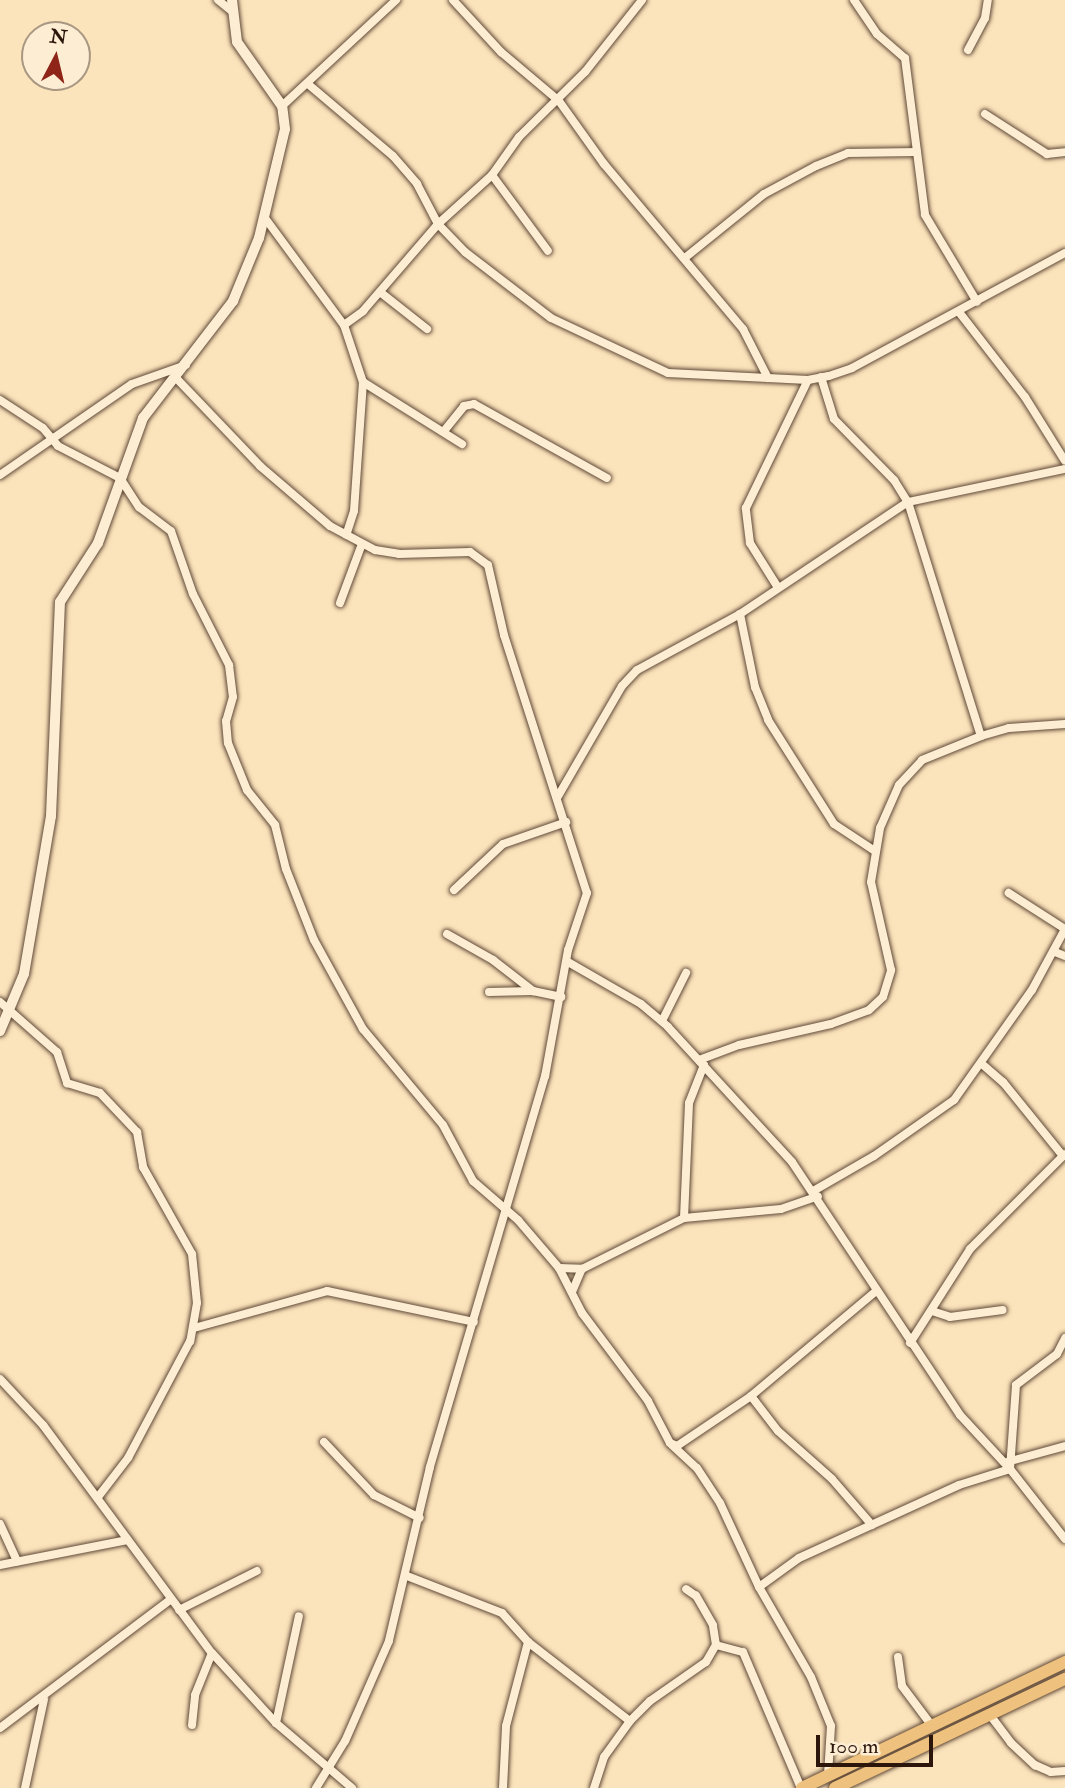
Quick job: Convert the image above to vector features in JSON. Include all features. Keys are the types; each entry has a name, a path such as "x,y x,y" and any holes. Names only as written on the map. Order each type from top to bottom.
{"highway":[{"path":"802,1788 1065,1662"},
{"path":"835,1788 1065,1679"}],"street":[{"path":"218,0 233,12"},
{"path":"0,1031 32,940 51,816 60,602 98,543 143,418 233,301 265,218 285,129 282,106 237,42 232,0"},
{"path":"282,106 308,85 396,0"},
{"path":"453,0 501,52 559,101 604,164 686,257 743,329 768,378"},
{"path":"344,325 380,292 439,224 492,175 519,137 559,101 642,0"},
{"path":"854,0 877,34 905,58 920,197 929,224 977,302"},
{"path":"968,50 985,18 988,0"},
{"path":"308,85 393,156 417,184 439,224 465,252 551,318 641,364 690,376 808,380 852,368 1065,253"},
{"path":"985,114 1047,153 1065,152"},
{"path":"686,257 753,201 816,166 848,153 872,150 917,152"},
{"path":"492,175 548,251"},
{"path":"265,218 344,325 363,382 354,511 346,535"},
{"path":"380,292 427,329"},
{"path":"959,312 1025,397 1065,461"},
{"path":"0,475 132,384 186,365"},
{"path":"821,377 834,419 894,480 908,502 981,736"},
{"path":"176,378 298,502 346,535 362,544 400,554 470,552 488,565 504,635 587,892 568,962 545,1076 430,1467 407,1576 374,1676 345,1741 316,1788"},
{"path":"777,586 750,543 746,509 808,380"},
{"path":"363,382 462,444"},
{"path":"0,400 51,439 120,478 139,507 171,531 193,594 229,665 233,697 226,721 228,743 247,790 275,825 286,869 314,940 363,1029 443,1125 473,1181 507,1209 559,1268 582,1313 648,1401 670,1443 697,1468 720,1503 759,1587 811,1677 831,1726 828,1775"},
{"path":"444,431 464,406 474,404 607,478"},
{"path":"557,798 628,678 740,614 777,586 908,502 1065,469"},
{"path":"340,603 362,544"},
{"path":"740,614 755,687 768,720 834,824 875,851"},
{"path":"684,1219 689,1102 701,1063 738,1045 831,1024 869,1010 883,998 891,970 876,915 872,882 875,851 889,805 909,771 922,760 981,736 1009,728 1065,724"},
{"path":"454,890 503,844 566,822"},
{"path":"559,1268 582,1269 684,1219 781,1209 816,1193 932,1118 954,1100 982,1065 1055,952 1065,929 1009,893"},
{"path":"447,934 493,960 533,991"},
{"path":"1055,952 1065,956"},
{"path":"568,962 607,982 662,1021 816,1193 876,1291 960,1415 1009,1464 1065,1539"},
{"path":"662,1021 686,973"},
{"path":"489,992 533,991 561,997"},
{"path":"0,1002 57,1052 67,1083 100,1093 137,1132 143,1167 192,1254 197,1303 194,1328 128,1458 98,1497"},
{"path":"910,1343 970,1249 1064,1155 1003,1082 982,1065"},
{"path":"572,1292 582,1269"},
{"path":"194,1328 327,1291 474,1322"},
{"path":"670,1443 683,1444 751,1396 876,1291"},
{"path":"932,1311 950,1317 1003,1310"},
{"path":"1009,1464 1016,1385 1057,1354 1065,1338"},
{"path":"0,1380 43,1425 212,1653 276,1723 352,1788"},
{"path":"751,1396 778,1431 832,1479 872,1525"},
{"path":"324,1442 374,1495 420,1518"},
{"path":"759,1587 799,1558 959,1485 1009,1464 1065,1446"},
{"path":"0,1524 17,1561"},
{"path":"0,1565 128,1540"},
{"path":"179,1610 257,1572"},
{"path":"407,1576 490,1605 528,1642 630,1721"},
{"path":"594,1788 604,1757 630,1721 706,1662 716,1645 713,1625 696,1596 686,1589"},
{"path":"0,1728 44,1699 171,1599"},
{"path":"276,1723 299,1616"},
{"path":"503,1788 506,1726 528,1642"},
{"path":"716,1645 743,1652 802,1788"},
{"path":"192,1725 195,1695 212,1653"},
{"path":"898,1657 902,1686 932,1726"},
{"path":"25,1788 44,1699"},
{"path":"990,1715 1011,1743 1035,1765 1051,1772 1065,1771"}]}
